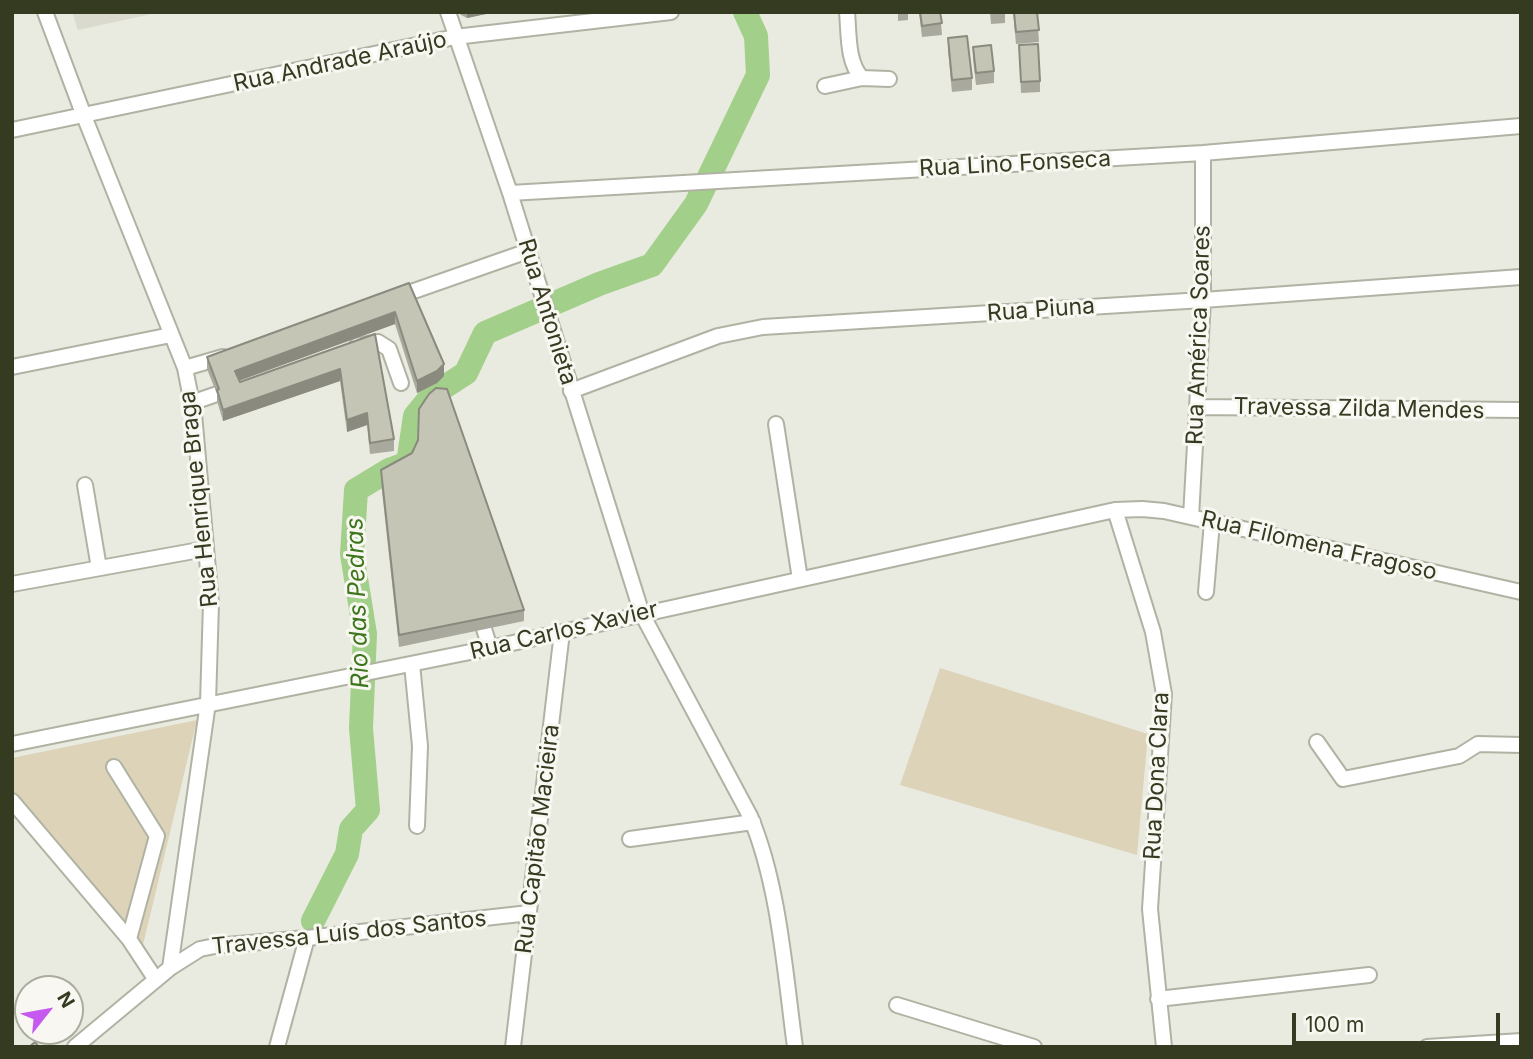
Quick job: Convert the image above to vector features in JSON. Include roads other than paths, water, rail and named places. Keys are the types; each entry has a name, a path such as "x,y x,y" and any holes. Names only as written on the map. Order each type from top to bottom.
{"street":[{"name":"Rua Henrique Braga","path":"45,12 184,368 198,448 211,603 208,704 170,968"},
{"name":"Rua Antonieta","path":"448,12 510,193 642,614 764,849 795,1047"},
{"name":"Rua Andrade Araújo","path":"12,130 455,37 671,12"},
{"path":"847,12 853,62 856,72 862,78"},
{"path":"825,86 862,78 889,79"},
{"name":"Rua Lino Fonseca","path":"510,193 1203,153 1521,126"},
{"name":"Rua América Soares","path":"1191,517 1203,300 1203,153"},
{"path":"375,304 528,251"},
{"name":"Rua Piuna","path":"571,391 718,336 763,327 1521,277"},
{"path":"12,367 171,335"},
{"path":"339,352 365,343 378,342 388,349 401,383"},
{"path":"184,368 234,353"},
{"path":"191,403 217,394"},
{"name":"Travessa Zilda Mendes","path":"1198,407 1521,410"},
{"path":"776,424 800,579"},
{"path":"85,485 99,568"},
{"name":"Rua Filomena Fragoso","path":"1115,510 1142,509 1191,517 1521,592"},
{"name":"Rua Carlos Xavier","path":"12,744 490,648 1115,510"},
{"name":"Rua Dona Clara","path":"1115,510 1153,632 1164,694 1150,890 1151,932 1164,1047"},
{"path":"1206,592 1212,522"},
{"path":"12,584 205,549"},
{"path":"475,597 490,648"},
{"name":"Rua Capitão Macieira","path":"513,1047 562,632"},
{"path":"412,664 420,746 417,826"},
{"path":"1318,741 1343,779 1459,756 1478,744 1521,745"},
{"path":"114,767 157,836 129,939"},
{"path":"12,801 129,939 156,980"},
{"path":"630,839 752,822"},
{"name":"Travessa Luís dos Santos","path":"75,1047 170,968 200,950 215,946 530,913"},
{"path":"277,1047 307,938"},
{"path":"1158,999 1369,975"},
{"path":"897,1005 1034,1047"},
{"path":"1427,1047 1521,1041"}],"waterway":[{"name":"Rio das Pedras","path":"313,921 347,854 351,829 368,810 361,728 365,634 352,554 356,490 389,470 408,463 415,416 432,395 466,373 485,333 599,284 652,265 696,204 758,75 756,36 745,12"}]}
